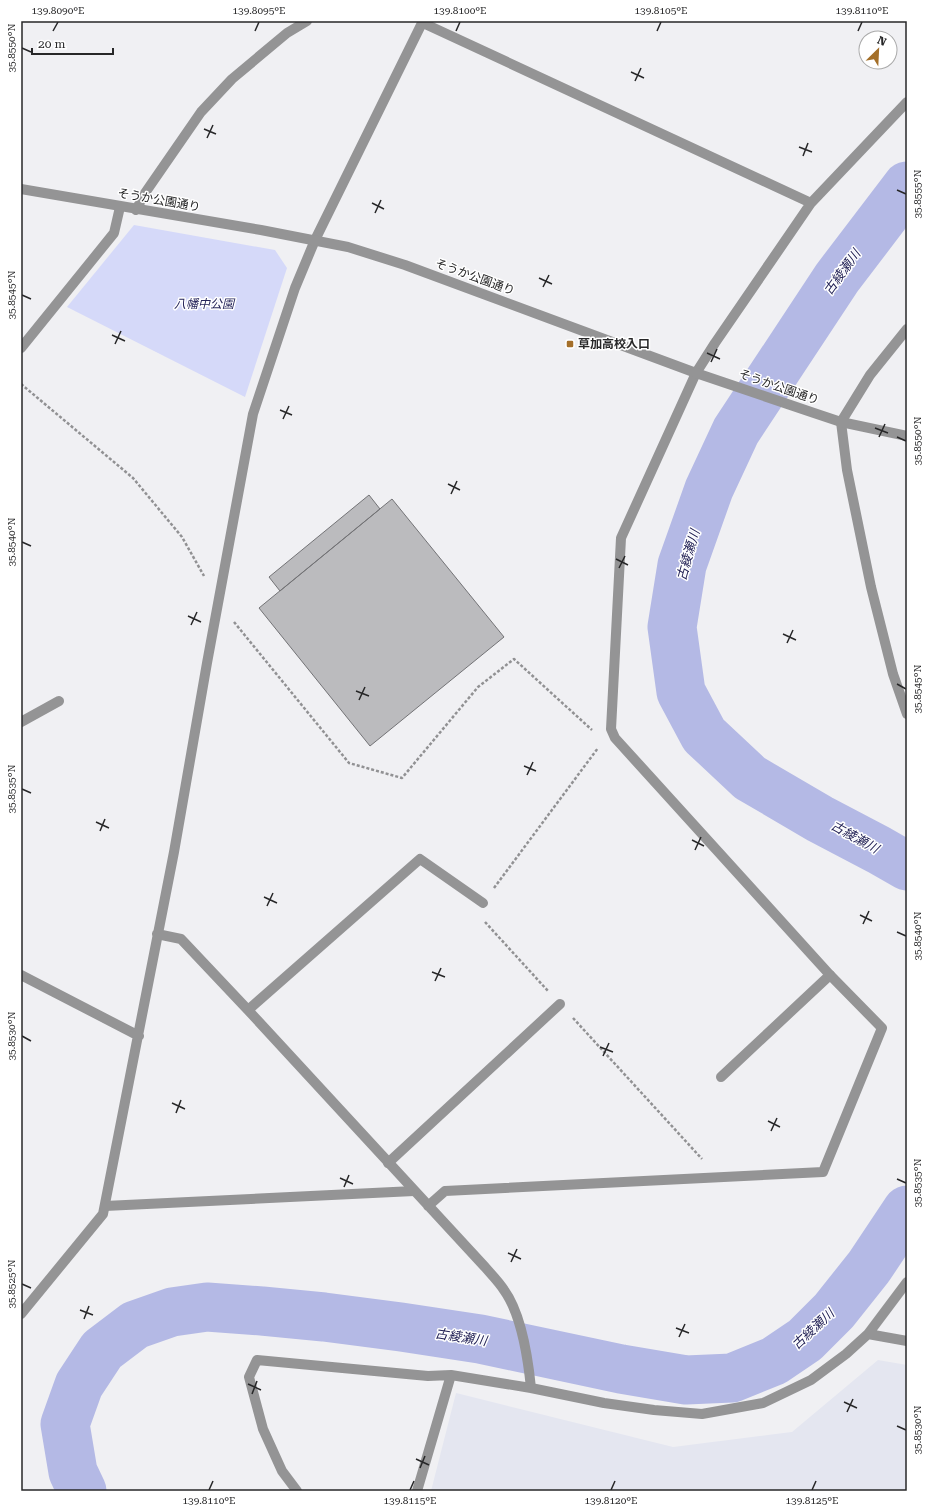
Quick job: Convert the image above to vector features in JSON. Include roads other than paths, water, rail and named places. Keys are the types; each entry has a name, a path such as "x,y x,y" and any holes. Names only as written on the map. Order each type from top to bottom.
{"street":[{"path":"136,210 145,192 201,112 232,79 287,34 307,21"},
{"path":"21,1314 103,1214 174,852 218,601 253,414 295,288 315,240 423,22 811,203"},
{"path":"428,1206 445,1191 823,1172 882,1028 830,976 614,738 611,729 621,538 696,373 715,343 811,203 907,102"},
{"name":"そうか公園通り","path":"21,189 315,240 406,264 696,373 814,414 841,422 907,436"},
{"path":"21,348 114,233 120,207"},
{"path":"907,329 870,375 841,422 847,470 870,587 893,674 907,714"},
{"path":"21,722 59,701"},
{"path":"248,1010 420,858 483,903"},
{"path":"157,934 181,939 248,1010 505,1291 520,1323 530,1374 531,1388"},
{"path":"21,975 139,1036"},
{"path":"721,1077 830,976"},
{"path":"388,1163 560,1004"},
{"path":"105,1206 414,1191"},
{"path":"297,1491 282,1471 263,1429 249,1377 257,1360 428,1376 451,1375 531,1388 604,1403 654,1410 702,1414 763,1403 811,1380 846,1354 868,1334 907,1282"},
{"path":"868,1334 907,1341"},
{"path":"417,1491 451,1375"}],"waterway":[{"name":"古綾瀬川","path":"907,186 837,278 736,431 709,489 682,565 672,627 681,692 704,735 750,778 820,819 907,866"},
{"name":"古綾瀬川","path":"82,1491 73,1472 65,1424 79,1385 102,1350 135,1325 172,1312 207,1307 324,1317 480,1339 621,1369 686,1380 732,1378 774,1361 805,1340 834,1311 869,1267 907,1210"}],"place":[{"name":"草加高校入口","path":"570,344"}],"park label":[{"name":"八幡中公園","path":"204,304"}]}
